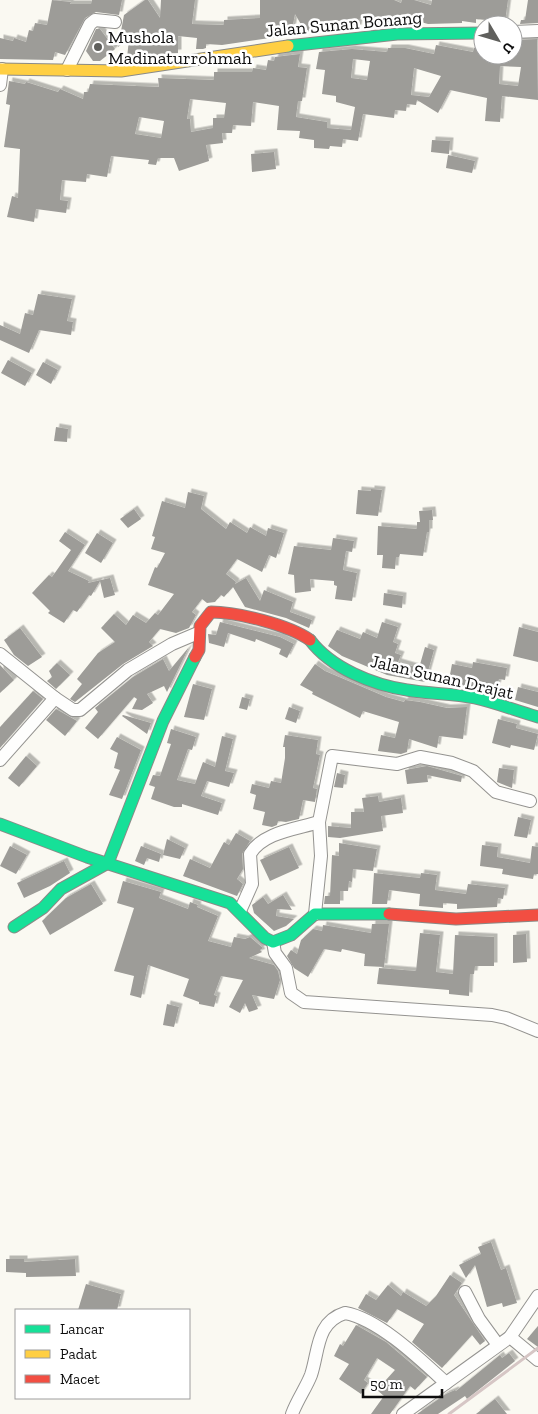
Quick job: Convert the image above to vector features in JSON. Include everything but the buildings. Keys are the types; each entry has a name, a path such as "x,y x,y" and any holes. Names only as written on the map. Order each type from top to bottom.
{"street":[{"path":"67,70 90,24 95,20 115,22"},
{"path":"523,32 538,31"},
{"name":"Jalan Sunan Bonang","path":"1,69 121,71 163,66 264,48 398,34 473,33"},
{"path":"0,85 1,69"},
{"name":"Jalan Sunan Drajat","path":"108,863 163,721 199,650 198,633 205,618 211,612 226,612 283,628 309,639 318,651 337,665 384,685 406,690 475,698 538,717"},
{"path":"0,654 55,698 73,710 80,710 128,670 172,644 198,633"},
{"path":"0,760 55,698"},
{"path":"315,914 320,872 319,822 330,761 334,756 397,764 420,757 452,764 473,771 496,792 530,801"},
{"path":"240,911 252,884 250,854 253,849 274,835 319,822"},
{"path":"0,824 108,863 230,903 266,938 273,942 275,953 286,968 291,993 304,1002 498,1016 538,1032"},
{"path":"14,927 43,908 60,889 108,863"},
{"path":"273,942 291,935 315,914 387,914 456,919 538,915"},
{"path":"465,1292 479,1319 498,1345"},
{"path":"403,1414 510,1337 538,1296"},
{"path":"292,1414 310,1376 322,1332 330,1320 345,1313 360,1318 389,1334 446,1383"},
{"path":"510,1337 538,1360"}],"railway":[{"path":"449,1414 538,1348"}],"traffic: fast":[{"path":"288,46 397,34 473,33"},
{"path":"310,640 329,659 341,667 380,684 394,688 475,698 538,717"},
{"path":"14,927 43,908 61,889 108,863 163,721 195,657"},
{"path":"0,824 87,857 230,903 265,938 273,942 291,935 315,914 389,914"}],"traffic: slow":[{"path":"0,69 121,71 288,46"}],"traffic: jam":[{"path":"195,657 199,650 200,626 211,612 234,614 262,620 289,629 310,640"},
{"path":"389,914 456,919 538,915"}],"place":[{"name":"Mushola Madinaturrohmah","path":"98,47"}]}
